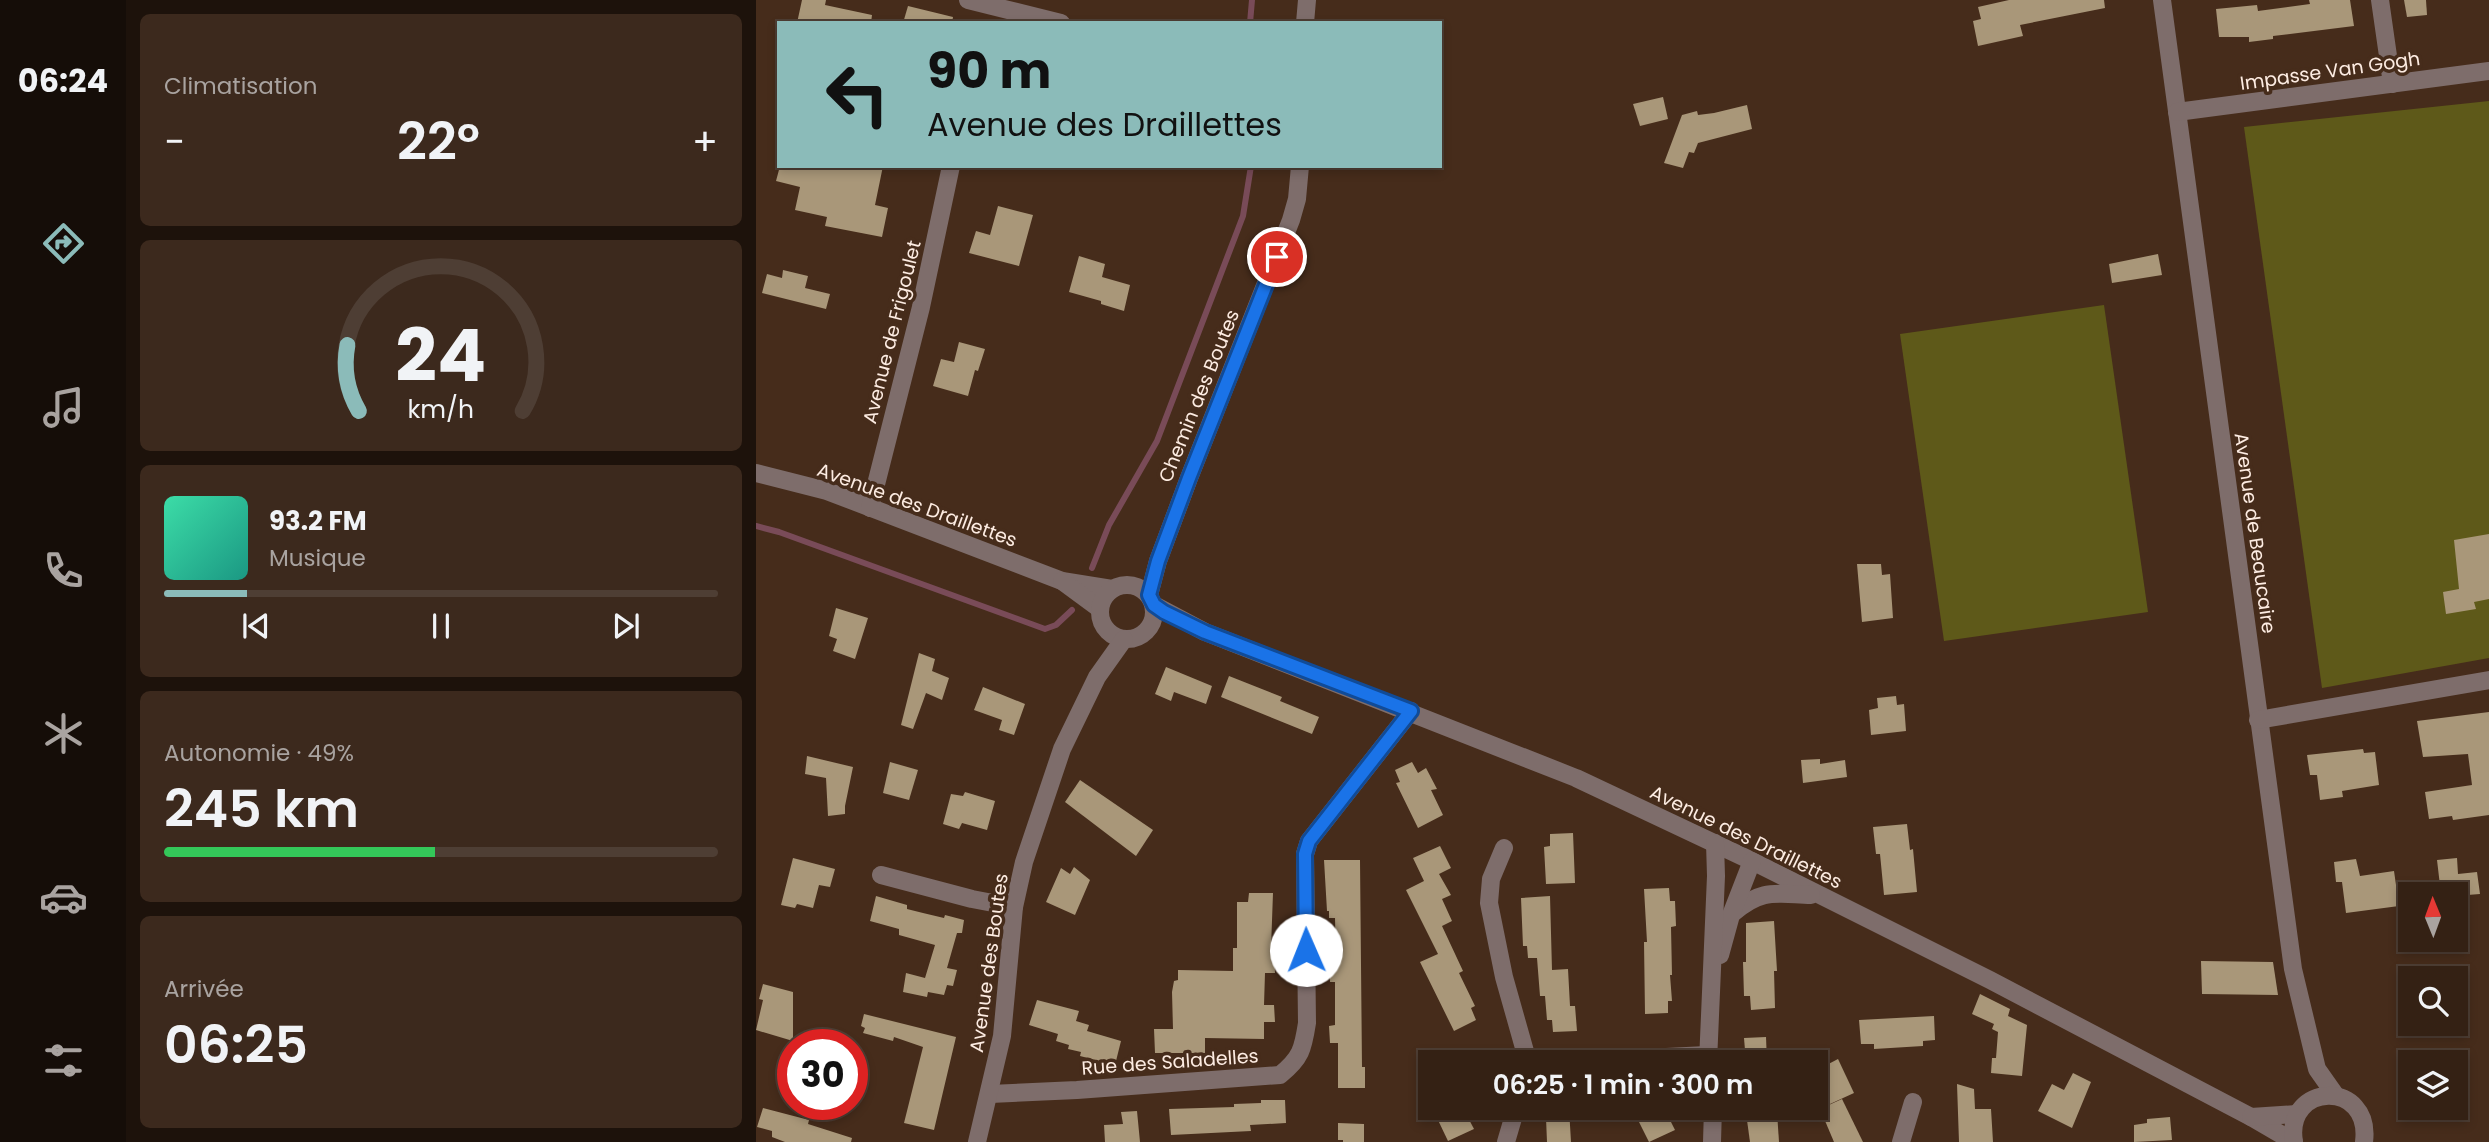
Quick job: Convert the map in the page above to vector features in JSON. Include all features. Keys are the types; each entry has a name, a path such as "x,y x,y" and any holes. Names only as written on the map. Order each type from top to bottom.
{"street":[{"path":"968,0 1053,21"},
{"path":"1305,21 1307,0"},
{"name":"Avenue de Beaucaire","path":"2162,0 2293,969 2318,1069 2336,1096 2357,1108 2363,1119 2364,1142"},
{"path":"2380,0 2392,84"},
{"path":"982,21 986,4"},
{"name":"Impasse Van Gogh","path":"2177,112 2489,71"},
{"name":"Avenue de Frigoulet","path":"870,508 921,307 951,168"},
{"name":"Chemin des Boutes","path":"1146,595 1277,257 1297,199 1300,168"},
{"name":"Avenue des Draillettes","path":"756,473 827,491 1062,581 1112,589"},
{"name":"Avenue des Draillettes","path":"1062,581 1100,609"},
{"path":"1127,584 1146,595 1155,613 1150,627 1139,636 1124,639 1107,631 1102,625 1100,609 1106,594 1112,589 1127,584"},
{"name":"Avenue des Draillettes","path":"1146,595 1205,632 1576,778 1715,843 2002,986 2294,1142"},
{"name":"Avenue des Draillettes","path":"1150,627 1205,632"},
{"name":"Avenue des Boutes","path":"1097,677 1107,631"},
{"name":"Avenue des Boutes","path":"977,1142 990,1094 1005,1013 1014,907 1028,851 1062,749 1097,677 1124,639"},
{"path":"2258,720 2489,680"},
{"name":"Rue des Saladelles","path":"990,1094 1280,1075 1296,1063 1303,1046 1307,1023 1305,854 1309,841 1411,711"},
{"path":"1708,1050 1715,843"},
{"path":"1504,848 1491,879 1489,903 1504,977 1525,1050"},
{"path":"1710,992 1731,915 1752,861"},
{"path":"881,875 1014,907"},
{"path":"1731,915 1747,901 1766,894 1817,895"},
{"path":"2294,1142 2294,1123 2318,1069"},
{"path":"2251,1117 2302,1109 2315,1098 2336,1096"},
{"path":"1901,1142 1913,1102"},
{"path":"1506,1142 1512,1120"},
{"path":"1712,1142 1713,1120"}],"shaded area":[{"path":"2489,101 2489,658 2322,688 2244,127"},
{"path":"2104,305 2148,612 1944,641 1900,334"}],"building":[{"path":"802,0 826,0 825,5 872,15 871,21 797,21"},
{"path":"2009,0 2104,0 2105,8 2020,25 2023,36 1978,46 1973,21 1981,19 1978,7"},
{"path":"2309,0 2350,0 2354,26 2273,36 2273,39 2249,42 2249,37 2219,37 2216,9 2257,5 2258,11 2310,4"},
{"path":"2404,0 2426,0 2427,15 2407,17"},
{"path":"908,6 953,17 952,21 904,21"},
{"path":"1663,97 1668,119 1640,126 1633,104"},
{"path":"1747,105 1752,129 1698,143 1694,153 1689,152 1683,168 1664,163 1682,115 1697,111 1698,115 1714,113"},
{"path":"779,168 883,168 875,205 888,208 882,237 825,226 827,217 795,210 800,187 776,181"},
{"path":"998,206 1033,215 1019,266 969,253 976,231 990,235"},
{"path":"2158,254 2162,275 2112,283 2109,264"},
{"path":"1079,256 1105,264 1102,277 1130,285 1124,311 1069,292"},
{"path":"783,270 808,276 805,288 830,294 826,309 762,293 767,274 782,278"},
{"path":"959,342 985,349 978,371 975,370 968,396 933,386 941,359 954,362"},
{"path":"2489,534 2489,599 2474,602 2476,609 2446,614 2443,592 2459,589 2454,540"},
{"path":"1857,564 1881,564 1882,575 1890,574 1893,618 1862,622"},
{"path":"836,608 868,618 855,659 833,651 837,639 829,636"},
{"path":"919,653 935,659 932,671 949,678 942,700 926,693 913,729 901,725"},
{"path":"1166,667 1212,686 1206,704 1174,692 1171,701 1155,694"},
{"path":"1229,676 1282,697 1280,701 1319,717 1312,734 1221,697"},
{"path":"983,687 1025,704 1014,735 999,730 1002,720 974,710"},
{"path":"1896,696 1897,705 1904,704 1906,731 1871,735 1869,710 1878,708 1877,698"},
{"path":"2489,712 2489,815 2453,820 2452,816 2429,819 2425,792 2472,785 2468,754 2423,757 2417,721"},
{"path":"2363,749 2364,753 2375,752 2379,785 2342,791 2343,797 2320,800 2317,775 2310,775 2307,755"},
{"path":"807,756 853,767 845,814 828,816 826,778 805,774"},
{"path":"1820,759 1820,764 1845,760 1847,777 1803,783 1801,760"},
{"path":"890,762 918,770 909,800 883,793"},
{"path":"1412,762 1418,773 1426,768 1437,789 1431,790 1443,815 1418,828 1396,783 1400,782 1395,770"},
{"path":"1080,780 1153,830 1136,856 1065,802"},
{"path":"965,792 995,801 987,830 962,823 959,829 943,824 951,794 963,796"},
{"path":"1907,824 1910,850 1913,849 1917,892 1884,895 1880,854 1876,854 1873,827"},
{"path":"1573,833 1575,883 1546,884 1544,847 1550,846 1550,834"},
{"path":"1440,846 1451,868 1439,874 1451,895 1442,899 1452,921 1442,926 1463,971 1459,973 1475,1006 1471,1008 1476,1020 1454,1031 1420,962 1438,954 1406,890 1424,881 1413,858"},
{"path":"793,858 835,869 830,887 819,885 813,908 797,904 795,908 781,905"},
{"path":"2457,858 2458,874 2477,872 2480,894 2468,895 2468,882 2440,882 2437,860"},
{"path":"2356,859 2360,876 2394,871 2398,906 2346,913 2342,882 2336,882 2334,862"},
{"path":"1324,860 1360,860 1362,1067 1365,1067 1365,1088 1338,1088 1338,1043 1330,1043 1329,1026 1335,1025 1335,982 1330,982 1329,964 1336,964 1335,918 1329,918 1327,911"},
{"path":"1074,867 1090,880 1075,915 1046,902 1061,868 1070,874"},
{"path":"1669,888 1670,901 1675,901 1676,926 1671,927 1672,1001 1668,1001 1668,1013 1645,1014 1644,942 1647,942 1644,889"},
{"path":"1249,893 1273,893 1271,948 1274,948 1275,973 1265,973 1264,1005 1274,1005 1275,1022 1264,1022 1264,1039 1205,1038 1205,1053 1155,1053 1154,1029 1173,1029 1172,992 1174,981 1178,980 1178,970 1233,971 1233,948 1237,948 1237,902 1248,902"},
{"path":"876,896 907,905 907,909 964,920 962,933 957,933 947,968 957,970 953,986 947,985 944,995 928,992 927,997 903,992 906,973 925,978 935,945 899,935 899,929 870,921"},
{"path":"1550,896 1552,970 1568,969 1570,1006 1575,1006 1577,1031 1553,1032 1552,1020 1547,1020 1545,996 1540,996 1537,958 1528,958 1527,946 1523,946 1521,898"},
{"path":"1774,921 1777,971 1774,971 1775,1008 1751,1010 1750,996 1744,996 1746,923"},
{"path":"2201,961 2273,962 2278,995 2202,994"},
{"path":"763,984 793,992 793,1029 777,1029 777,1036 756,1030 763,1000 759,999"},
{"path":"1980,994 2010,1009 2008,1016 2027,1025 2022,1076 1991,1073 1992,1058 1996,1058 1998,1032 1992,1029 1994,1024 1972,1014"},
{"path":"1037,1000 1079,1011 1076,1021 1089,1025 1087,1031 1121,1041 1115,1065 1080,1056 1081,1052 1068,1049 1069,1045 1056,1041 1058,1034 1029,1025"},
{"path":"864,1014 956,1037 934,1130 904,1123 923,1047 894,1037 893,1041 868,1034 868,1029 861,1026"},
{"path":"1934,1016 1935,1040 1923,1041 1923,1046 1874,1049 1874,1044 1861,1044 1859,1020"},
{"path":"1766,1037 1767,1050 1745,1050 1744,1038"},
{"path":"1838,1059 1854,1093 1830,1104 1828,1100 1828,1064"},
{"path":"2073,1073 2091,1082 2072,1128 2038,1111 2052,1084 2064,1090"},
{"path":"1957,1084 1974,1089 1975,1109 1991,1109 1993,1142 1959,1142"},
{"path":"1842,1099 1863,1142 1834,1142 1825,1120 1828,1120 1828,1105"},
{"path":"1261,1100 1285,1100 1286,1123 1250,1125 1251,1131 1171,1135 1169,1109 1234,1107 1234,1104 1261,1103"},
{"path":"763,1108 777,1112 777,1120 809,1120 808,1124 852,1138 851,1142 785,1142 772,1137 772,1131 757,1127"},
{"path":"1137,1111 1140,1142 1105,1142 1104,1125 1123,1124 1121,1112"},
{"path":"2170,1117 2172,1140 2134,1142 2134,1125 2147,1123 2147,1119"},
{"path":"1438,1120 1469,1120 1474,1129 1448,1141"},
{"path":"1546,1120 1570,1120 1571,1142 1547,1142"},
{"path":"1638,1120 1670,1120 1675,1130 1649,1142"},
{"path":"1747,1120 1778,1120 1779,1142 1750,1142"},
{"path":"1338,1123 1364,1124 1364,1142 1338,1140"}],"waterway":[{"path":"1250,21 1252,0"},
{"path":"1092,568 1109,525 1157,441 1243,216 1251,168"},
{"path":"756,526 1045,629 1056,625 1072,610"}],"route":[{"path":"1277,257 1189,478 1158,561 1149,595 1154,605 1164,612 1205,632 1411,711 1309,841 1305,854 1306,950"}]}
